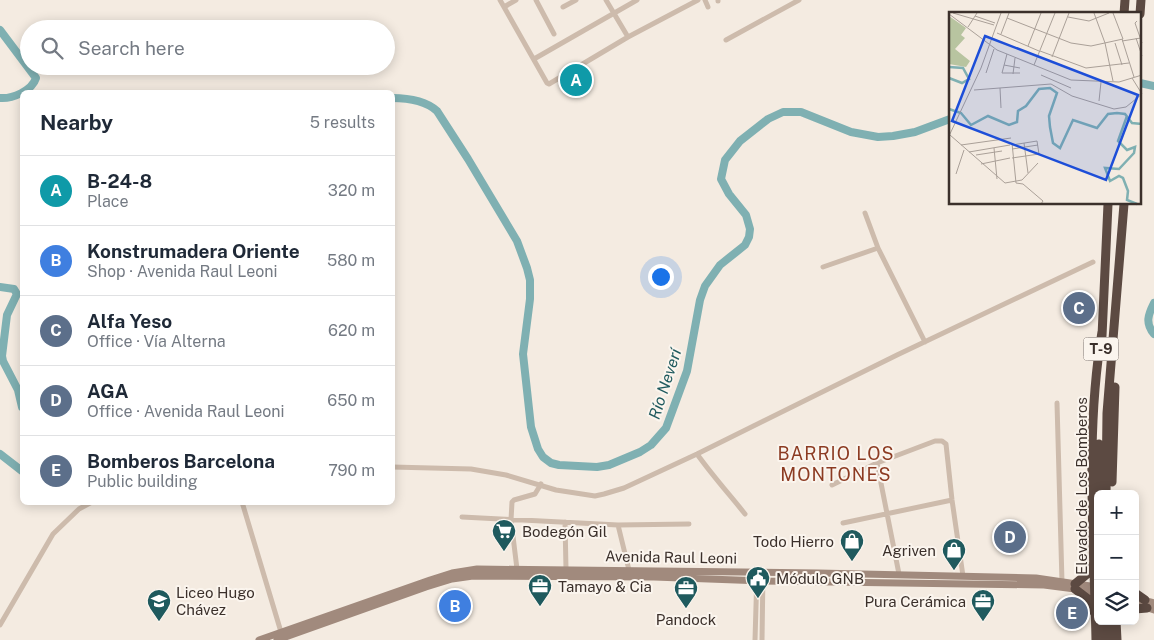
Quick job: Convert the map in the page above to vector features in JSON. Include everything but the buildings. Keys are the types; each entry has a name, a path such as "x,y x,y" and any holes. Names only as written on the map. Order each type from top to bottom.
{"highway":[{"name":"T-9","path":"1100,490 1099,422 1108,205"},
{"name":"T-9","path":"1115,329 1124,205"},
{"name":"Elevado de Los Bomberos","path":"1106,490 1107,413 1115,329"},
{"name":"Elevado de Los Bomberos","path":"1112,490 1115,329"},
{"name":"Elevado de Los Bomberos","path":"1094,563 1092,478 1094,391 1102,332"},
{"path":"1075,586 1087,574 1094,563"},
{"name":"T-9","path":"1075,586 1088,599 1094,611"},
{"path":"1139,596 1150,605"},
{"name":"Elevado de Los Bomberos","path":"1096,640 1098,625"},
{"name":"T-9","path":"1100,625 1104,640"},
{"path":"1110,640 1114,625"},
{"path":"1115,625 1117,640"}],"main road":[{"name":"Avenida Raul Leoni","path":"259,640 452,573 477,569 899,574 1036,578 1062,582 1094,591"},
{"name":"Avenida Raul Leoni","path":"277,640 452,579 466,577 636,577 1075,586"}],"street":[{"path":"500,0 549,84 628,37 698,0"},
{"path":"504,7 516,0"},
{"path":"536,0 554,34"},
{"path":"564,7 576,0"},
{"path":"606,0 628,37"},
{"path":"534,59 637,0"},
{"path":"705,0 708,7"},
{"path":"726,40 798,0"},
{"path":"865,213 878,248 925,342"},
{"path":"824,267 878,248"},
{"path":"395,467 470,469 506,475 556,490 595,496 604,494 624,488 697,454 1093,262"},
{"path":"1057,403 1062,582"},
{"path":"832,485 877,464 935,441 942,441 946,444 952,500 964,576"},
{"path":"697,454 745,514"},
{"path":"877,464 899,574"},
{"path":"517,569 511,520 512,502 535,494 541,484"},
{"path":"843,523 887,512 952,500"},
{"path":"0,625 53,534 79,509 86,505"},
{"path":"243,505 281,632"},
{"path":"462,517 618,525 689,524"},
{"path":"565,522 566,569"},
{"path":"618,525 629,570"},
{"path":"760,572 762,640"},
{"path":"755,640 760,581"}],"waterway":[{"path":"0,30 20,57"},
{"path":"26,90 34,83 36,78 34,75"},
{"name":"Río Neverí","path":"1142,83 1154,86"},
{"path":"0,98 20,93"},
{"name":"Río Neverí","path":"395,98 416,101 437,111 517,241 530,280 530,299 523,354 531,427 538,449 543,457 551,463 597,467 609,465 640,452 651,445 666,428 687,371 700,300 705,286 720,265 745,245 749,237 750,229 746,215 729,194 721,179 725,160 740,141 768,119 783,112 801,112 851,132 878,137 915,132 949,119"},
{"path":"0,287 14,289 17,294 7,315 2,356 20,398"},
{"name":"Río Neverí","path":"1154,303 1148,319 1149,326 1154,334"},
{"name":"Río Neverí","path":"0,454 20,469"}],"place":[{"name":"B-24-8","path":"576,80"},
{"name":"Alfa Yeso","path":"1079,308"},
{"name":"AGA","path":"1010,537"},
{"name":"Bodegón Gil","path":"504,552"},
{"name":"Todo Hierro","path":"852,562"},
{"name":"Agriven","path":"954,571"},
{"name":"Módulo GNB","path":"758,599"},
{"name":"Konstrumadera Oriente","path":"455,606"},
{"name":"Tamayo & Cia","path":"540,607"},
{"name":"Pandock","path":"686,609"},
{"name":"Bomberos Barcelona","path":"1072,613"},
{"name":"Liceo Hugo Chávez","path":"159,622"},
{"name":"Pura Cerámica","path":"983,622"}],"district":[{"name":"BARRIO LOS MONTONES","path":"836,463"}]}
